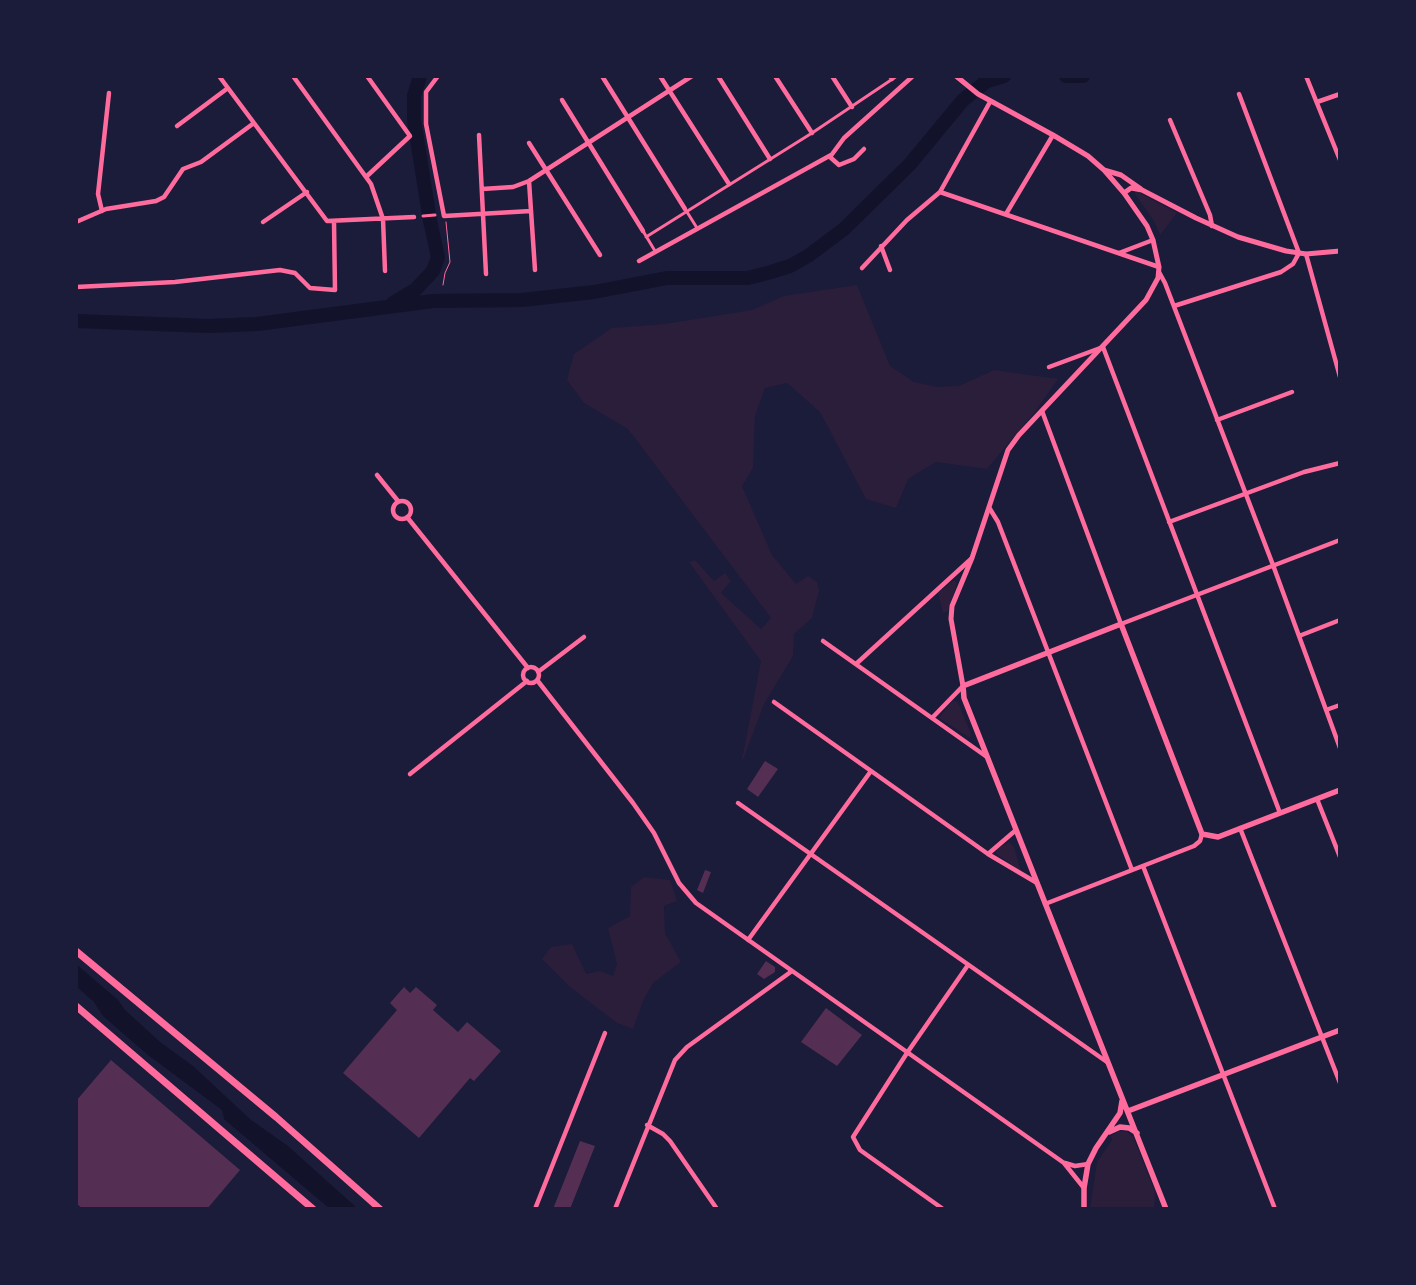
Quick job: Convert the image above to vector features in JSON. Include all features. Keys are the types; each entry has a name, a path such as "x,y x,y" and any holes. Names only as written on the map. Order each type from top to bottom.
{"highway":[{"path":"76,951 276,1117 380,1209"},
{"path":"76,1006 312,1209"}],"main road":[{"path":"1166,1209 964,698 963,686 1121,624 1202,834 1218,837 1340,790"},
{"path":"1128,1111 1340,1030"},
{"path":"1084,1209 1084,1188 1088,1164 1121,1111 1121,1099"},
{"path":"1106,1134 1120,1127 1129,1128 1137,1133"},
{"path":"1160,1209 1164,1202"}],"street":[{"path":"219,76 327,221 414,216"},
{"path":"293,76 375,191 383,219 385,271"},
{"path":"366,177 410,136 367,76"},
{"path":"438,76 426,92 425,132 444,216 531,211"},
{"path":"602,76 697,228"},
{"path":"660,76 728,184"},
{"path":"482,189 513,186 529,181 692,76"},
{"path":"718,76 770,159"},
{"path":"775,76 812,133"},
{"path":"832,76 852,106"},
{"path":"639,261 831,155 844,138 913,76"},
{"path":"956,76 964,85 990,102 1053,135 1088,156 1104,170 1124,193 1143,220 1153,240 1159,270 1273,566 1340,748"},
{"path":"1306,76 1340,160"},
{"path":"646,237 686,210 812,133 893,77"},
{"path":"177,126 228,88"},
{"path":"102,211 98,194 109,93"},
{"path":"1174,306 1281,272 1293,264 1299,253 1239,94"},
{"path":"1317,102 1340,94"},
{"path":"562,100 656,252"},
{"path":"862,268 881,246 940,192 990,102"},
{"path":"1170,120 1210,215 1212,226"},
{"path":"76,222 102,211 156,201 164,197 183,169 201,162 254,123"},
{"path":"479,135 486,274"},
{"path":"1006,214 1053,135"},
{"path":"528,144 600,255"},
{"path":"831,155 830,157 839,166 854,158 864,149"},
{"path":"1104,170 1120,175 1142,190 1212,226 1254,242 1306,254 1340,251"},
{"path":"529,181 535,270"},
{"path":"1124,193 1131,188 1142,190"},
{"path":"264,222 307,192"},
{"path":"940,192 1119,253 1159,270"},
{"path":"423,216 435,215"},
{"path":"76,287 175,282 280,270 295,273 310,288 335,290 334,222"},
{"path":"1119,253 1153,240"},
{"path":"881,246 890,270"},
{"path":"1306,254 1340,377"},
{"path":"932,718 963,686 951,615 953,602 990,509 1008,450 1103,348 1150,294 1159,270"},
{"path":"1049,367 1103,348"},
{"path":"1103,348 1280,813"},
{"path":"1217,420 1292,392"},
{"path":"1042,412 1121,624 1340,540"},
{"path":"1169,522 1309,470 1340,463"},
{"path":"377,475 398,502"},
{"path":"404,501 410,506 410,512 407,517 402,519 394,514 393,508 398,502 404,501"},
{"path":"990,509 998,522 1132,870"},
{"path":"407,517 528,668"},
{"path":"856,664 972,558"},
{"path":"1299,636 1340,620"},
{"path":"584,637 538,672 537,680 642,814 688,896 1064,1163 1084,1188"},
{"path":"823,641 987,757"},
{"path":"528,668 535,668 538,672"},
{"path":"527,681 524,673 528,668"},
{"path":"410,774 527,681 537,680"},
{"path":"774,702 988,854 1024,878 1037,883"},
{"path":"1326,710 1340,705"},
{"path":"748,940 871,771"},
{"path":"1317,799 1340,857"},
{"path":"738,803 1107,1062"},
{"path":"1240,828 1340,1083"},
{"path":"988,854 1016,830"},
{"path":"1045,904 1194,846 1200,841 1202,834"},
{"path":"1143,866 1275,1209"},
{"path":"943,1209 860,1150 855,1144 854,1133 968,965"},
{"path":"615,1209 674,1060 680,1053 792,971"},
{"path":"535,1209 605,1033"},
{"path":"647,1125 670,1140 717,1209"},
{"path":"1064,1163 1075,1166 1088,1164"}],"path":[{"path":"443,285 444,273 450,262 444,216"}],"shaded area":[{"path":"1136,191 1177,213 1160,235 1154,221 1135,194"},
{"path":"857,285 890,366 914,382 938,387 959,386 994,370 1058,379 1034,413 987,469 936,462 908,479 896,508 866,499 820,412 787,383 765,388 755,416 753,468 742,486 772,555 796,584 808,576 817,582 819,591 812,618 794,634 793,656 764,704 741,765 761,661 689,562 695,560 714,581 725,573 731,581 721,593 761,629 771,618 628,429 584,403 567,380 574,354 612,328 665,324 752,310 784,296"},
{"path":"954,580 957,583 948,611 943,613 938,593"},
{"path":"953,700 958,702 971,734 970,738 939,718"},
{"path":"1009,842 1014,847 1021,871 996,854 997,849"},
{"path":"644,877 670,880 677,901 664,906 665,933 681,962 653,983 643,1001 633,1029 617,1023 570,987 542,959 551,947 572,944 586,974 600,971 613,976 617,964 608,928 630,916 631,887"},
{"path":"76,964 118,1000 125,1010 160,1042 193,1066 251,1120 288,1146 358,1209 330,1209 224,1119 222,1110 148,1055 103,1016 94,1002 76,986"},
{"path":"1119,1131 1127,1132 1133,1137 1155,1192 1154,1209 1090,1209 1097,1162 1112,1140 1111,1136"}],"building":[{"path":"765,761 778,769 758,797 747,789"},
{"path":"705,870 711,872 703,893 697,890"},
{"path":"766,961 775,967 775,972 764,979 757,974"},
{"path":"404,987 410,993 416,987 437,1005 433,1010 458,1032 467,1022 501,1051 474,1081 470,1078 419,1138 343,1073 397,1010 390,1003"},
{"path":"826,1008 862,1035 837,1066 801,1042"},
{"path":"111,1060 240,1170 207,1209 83,1209 76,1203 76,1101"},
{"path":"580,1141 595,1146 570,1209 553,1209"}],"waterway":[{"path":"393,303 415,290 433,271 438,257 430,221 414,120 414,96 420,76"},
{"path":"76,321 209,326 257,324 433,301 522,300 594,292 667,278 748,278 771,272 790,266 808,256 844,229 910,164 963,100 987,81 1004,76"},
{"path":"1066,76 1083,76"}]}
